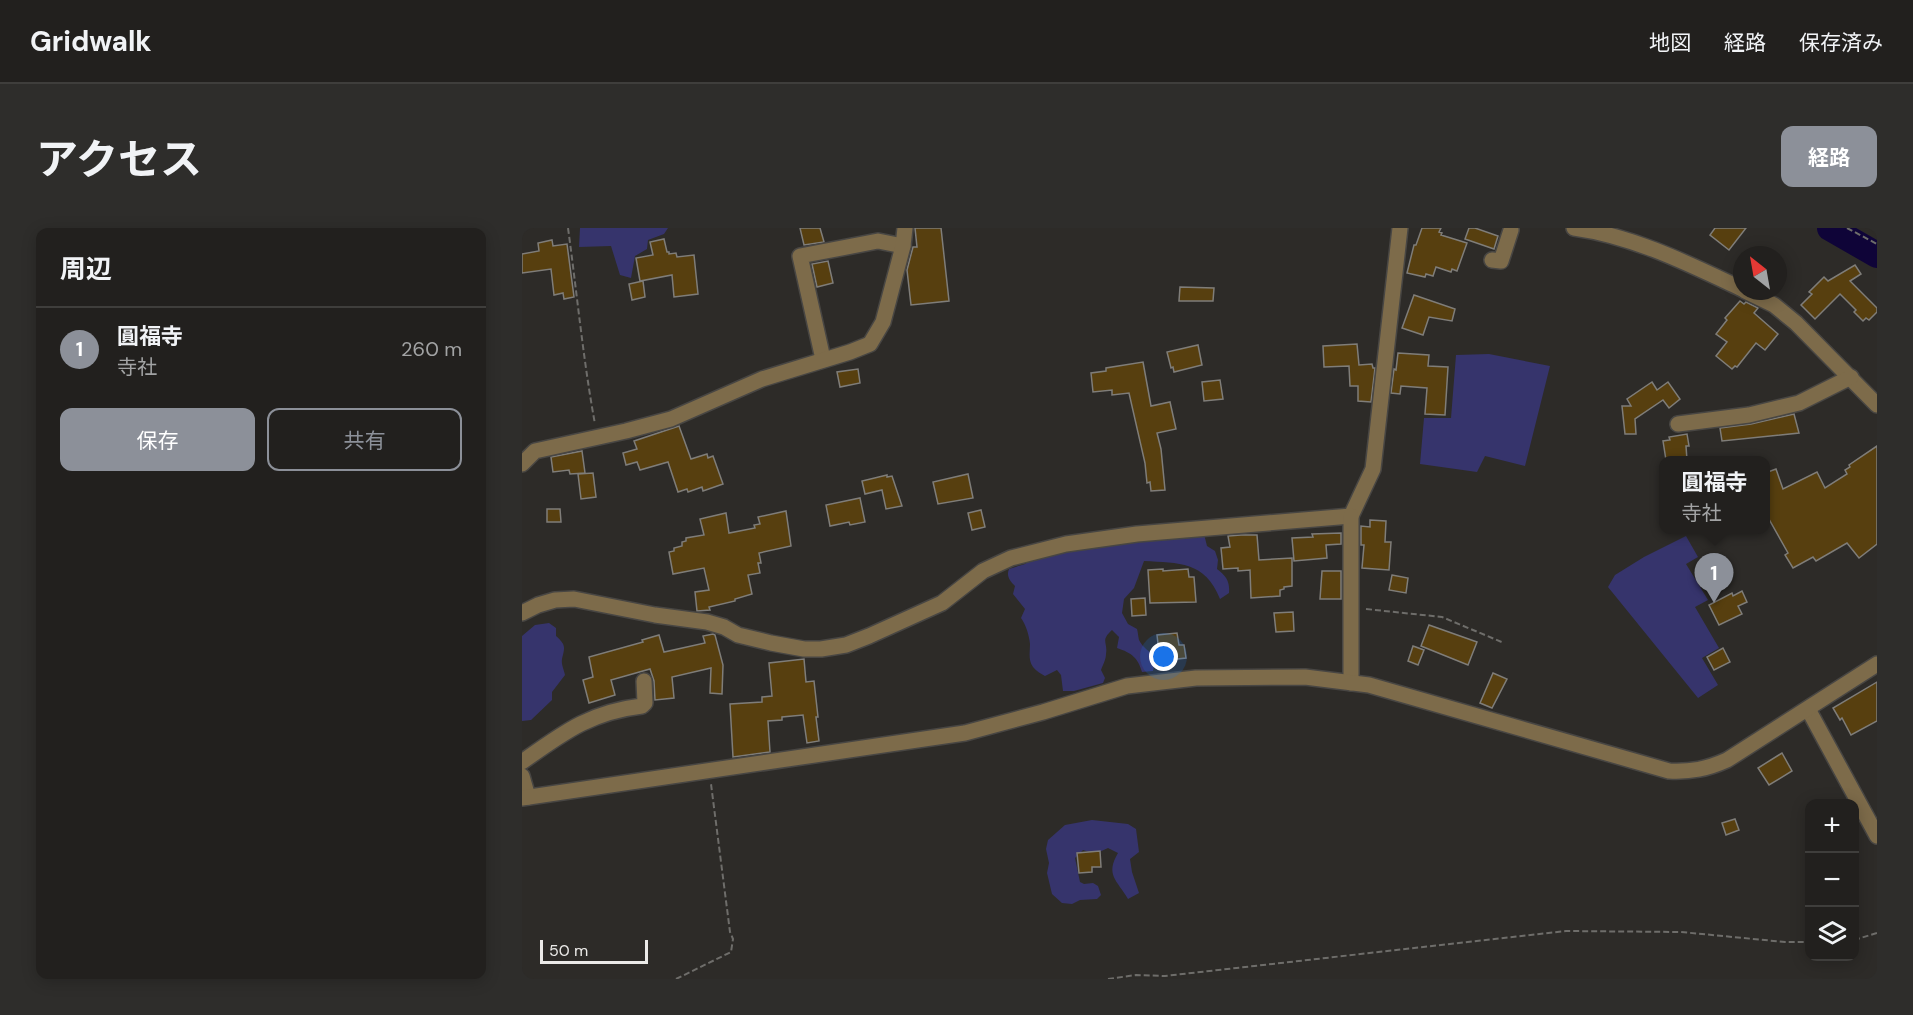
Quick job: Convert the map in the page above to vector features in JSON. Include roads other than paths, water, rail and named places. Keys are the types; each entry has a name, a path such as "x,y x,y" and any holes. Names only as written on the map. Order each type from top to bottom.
{"street":[{"path":"522,464 535,451 671,419 762,379 870,344 883,322 903,246 905,228"},
{"path":"1350,683 1351,516 1373,469 1400,228"},
{"path":"1574,228 1625,234 1733,285"},
{"path":"1492,260 1501,261 1513,229"},
{"path":"823,359 800,256 878,241 903,246"},
{"path":"1764,300 1796,323 1877,405"},
{"path":"1678,424 1749,415 1799,403 1851,377"},
{"path":"522,613 555,600 574,599 655,615 707,622 724,627 738,635 771,643 804,649 821,649 846,645 942,603 983,571 1011,558 1066,544 1137,534 1351,516"},
{"path":"522,776 525,798 965,733 1127,686 1196,678 1245,677 1305,677 1369,685 1669,771 1707,770 1809,709 1877,664"},
{"path":"522,762 582,722 601,714 642,706 645,703 644,681"},
{"path":"1809,709 1877,836"}],"waterway":[{"path":"1830,228 1877,255"}],"place":[{"name":"圓福寺","path":"1714,603"}]}
